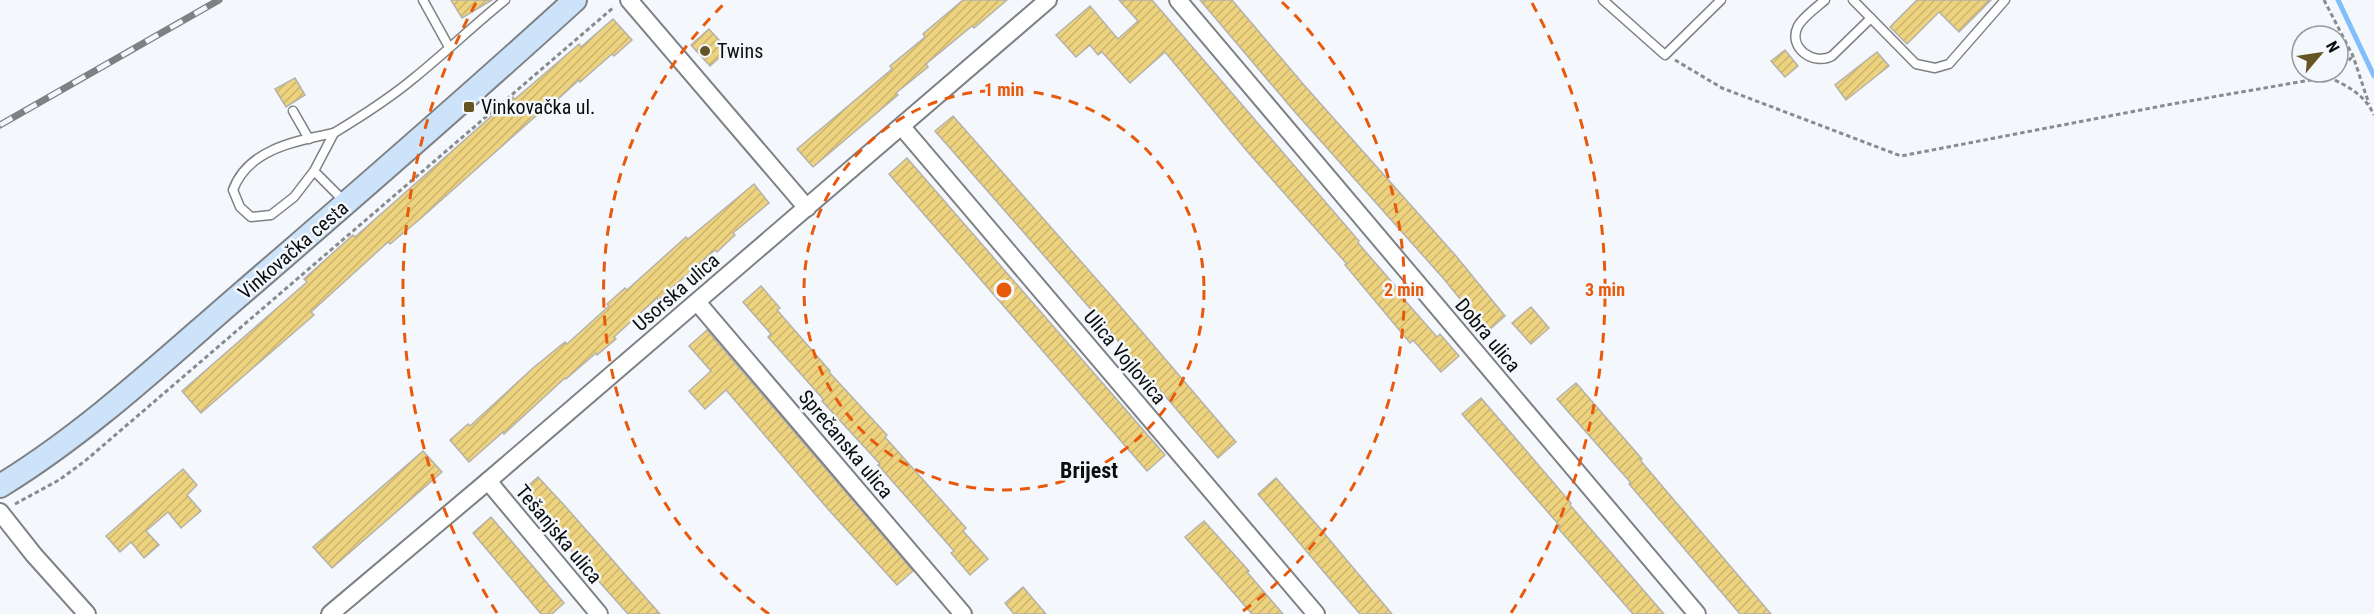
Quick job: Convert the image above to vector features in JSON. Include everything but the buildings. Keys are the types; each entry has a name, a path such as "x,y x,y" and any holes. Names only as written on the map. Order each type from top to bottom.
{"main road":[{"name":"Vinkovačka cesta","path":"0,486 41,460 105,411 462,104 575,0"}],"street":[{"path":"629,0 807,208"},
{"name":"Usorska ulica","path":"330,614 1048,0"},
{"name":"Dobra ulica","path":"1178,0 1697,614"},
{"name":"Ulica Vojlovica","path":"902,127 1316,614"},
{"name":"Sprečanska ulica","path":"697,302 963,614"},
{"name":"Tešanjska ulica","path":"488,481 599,614"},
{"path":"0,512 34,555 87,614"}],"lane":[{"path":"423,0 449,47"},
{"path":"334,133 314,171 294,197 271,215 251,217 240,207 233,190 238,175 259,157 294,142 334,133 375,108 505,0"},
{"path":"1603,0 1665,55 1721,0"},
{"path":"1825,0 1798,25 1795,36 1797,46 1803,54 1815,59 1826,60 1832,56 1871,18"},
{"path":"1853,0 1916,64 1935,68 1949,64 2006,0"},
{"path":"293,111 309,139"},
{"path":"314,171 347,204"}],"path":[{"path":"0,512 59,480 85,461 623,0"},
{"path":"2324,0 2352,56 2374,115"},
{"path":"1665,55 1722,88 1901,156 2290,84"},
{"path":"2344,84 2369,104"}],"waterway":[{"path":"2338,0 2374,76"}],"railway":[{"path":"0,125 219,0"}],"place":[{"name":"Twins","path":"705,51"},
{"name":"Vinkovačka ul.","path":"469,107"}],"district":[{"name":"Brijest","path":"1089,470"}]}
